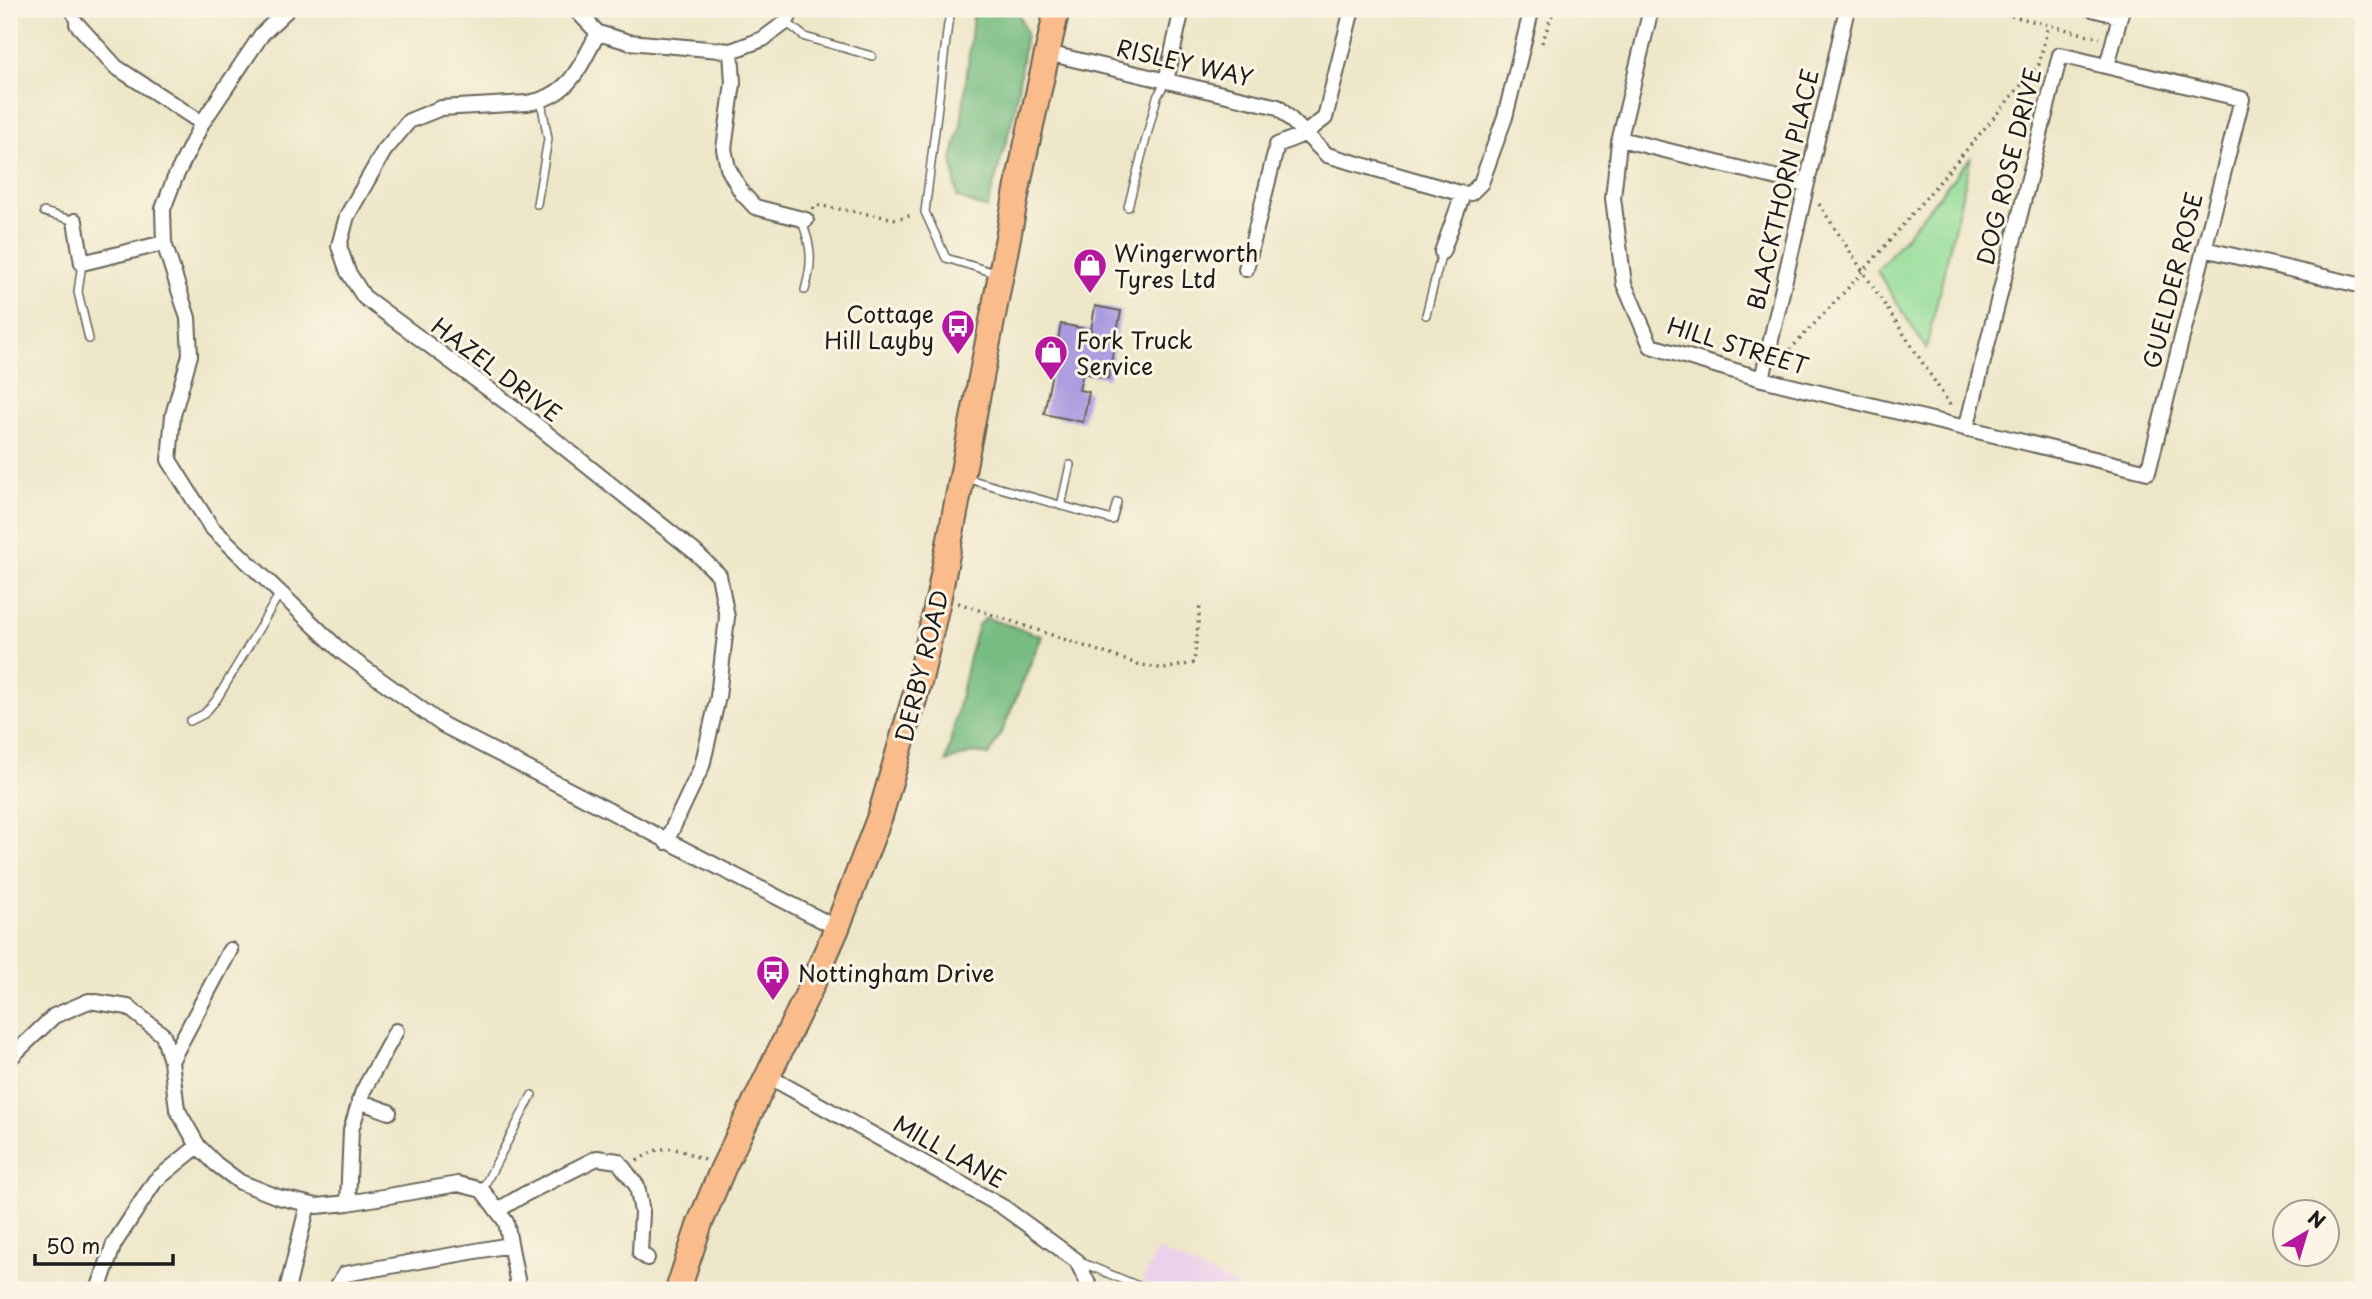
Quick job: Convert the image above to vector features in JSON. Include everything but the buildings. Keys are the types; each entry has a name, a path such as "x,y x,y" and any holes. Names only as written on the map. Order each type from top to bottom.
{"highway":[{"name":"DERBY ROAD","path":"678,1290 718,1179 766,1075 811,987 880,816 920,680 939,596 1001,275 1057,9"}],"street":[{"path":"575,9 598,33 629,42 731,51 763,39 789,15"},
{"path":"1166,81 1182,9"},
{"path":"1246,269 1277,145 1304,134 1325,118 1353,9"},
{"name":"HILL STREET","path":"1651,9 1620,139 1613,198 1624,284 1651,346 1762,379 2148,472"},
{"name":"BLACKTHORN PLACE","path":"1762,379 1847,9"},
{"path":"2092,9 2121,12 2107,66"},
{"path":"280,11 202,123 163,209 164,243 188,318 190,355 173,415 169,460 211,527 342,652 443,725 837,928"},
{"path":"1442,252 1463,194 1471,193 1481,183 1505,117 1531,12"},
{"path":"77,24 116,67 202,123"},
{"path":"541,101 557,94 576,75 598,33"},
{"path":"731,51 733,83 724,149 728,169 742,193 755,207 803,219"},
{"name":"RISLEY WAY","path":"1047,53 1278,107 1327,155 1463,194"},
{"name":"DOG ROSE DRIVE","path":"1966,429 2060,55 2242,99"},
{"name":"GUELDER ROSE","path":"2148,472 2242,99"},
{"name":"HAZEL DRIVE","path":"541,101 441,108 409,121 384,151 347,216 340,246 348,272 364,297 525,416 695,552 719,575 727,617 718,697 702,766 666,842"},
{"path":"1620,139 1806,185"},
{"path":"75,221 82,263 164,243"},
{"path":"2204,249 2363,286"},
{"path":"171,1061 230,950"},
{"path":"9,1059 54,1016 89,1001 128,1007 163,1035 171,1061 177,1109 198,1146 240,1182 278,1197 317,1206 458,1184 482,1190 506,1222 519,1290"},
{"path":"348,1203 351,1130 359,1101 396,1031"},
{"name":"MILL LANE","path":"766,1075 1003,1207 1077,1261 1091,1290"},
{"path":"359,1101 389,1112"},
{"path":"99,1290 114,1244 155,1181 198,1146"},
{"path":"498,1210 597,1158 618,1161 636,1186 642,1212 640,1253 647,1258"},
{"path":"287,1290 308,1204"},
{"path":"335,1290 345,1274 510,1245"}],"lane":[{"path":"67,9 77,24"},
{"path":"952,9 925,212 946,258 1001,275"},
{"path":"789,15 805,37 872,56"},
{"path":"1128,208 1157,97 1166,81"},
{"path":"537,204 548,139 541,101"},
{"path":"44,212 75,221"},
{"path":"803,219 811,254 804,290"},
{"path":"1426,315 1442,252"},
{"path":"82,263 78,292 89,339"},
{"path":"1061,506 1070,466"},
{"path":"961,477 1112,520 1117,502"},
{"path":"190,721 204,714 217,699 280,593"},
{"path":"482,1190 533,1096"},
{"path":"1077,1261 1148,1290"}],"path":[{"path":"1984,9 2113,41"},
{"path":"1762,379 1863,272 2039,64 2048,26"},
{"path":"1806,185 1966,429"},
{"path":"803,219 816,205 896,219 925,212"},
{"path":"939,596 1137,664 1164,669 1194,663 1200,605"}],"shaded area":[{"path":"1157,1250 1236,1285 1241,1290 1138,1290"}],"green space":[{"path":"974,9 1017,9 1026,33 1015,110 987,209 957,197 952,159 961,126"},
{"path":"1971,157 1926,349 1877,271"},
{"path":"986,618 1042,636 1004,727 989,755 972,753 946,762 969,657 978,625"}],"place":[{"name":"Wingerworth Tyres Ltd","path":"1090,295"},
{"name":"Cottage Hill Layby","path":"958,356"},
{"name":"Fork Truck Service","path":"1051,382"},
{"name":"Nottingham Drive","path":"773,1002"}]}
